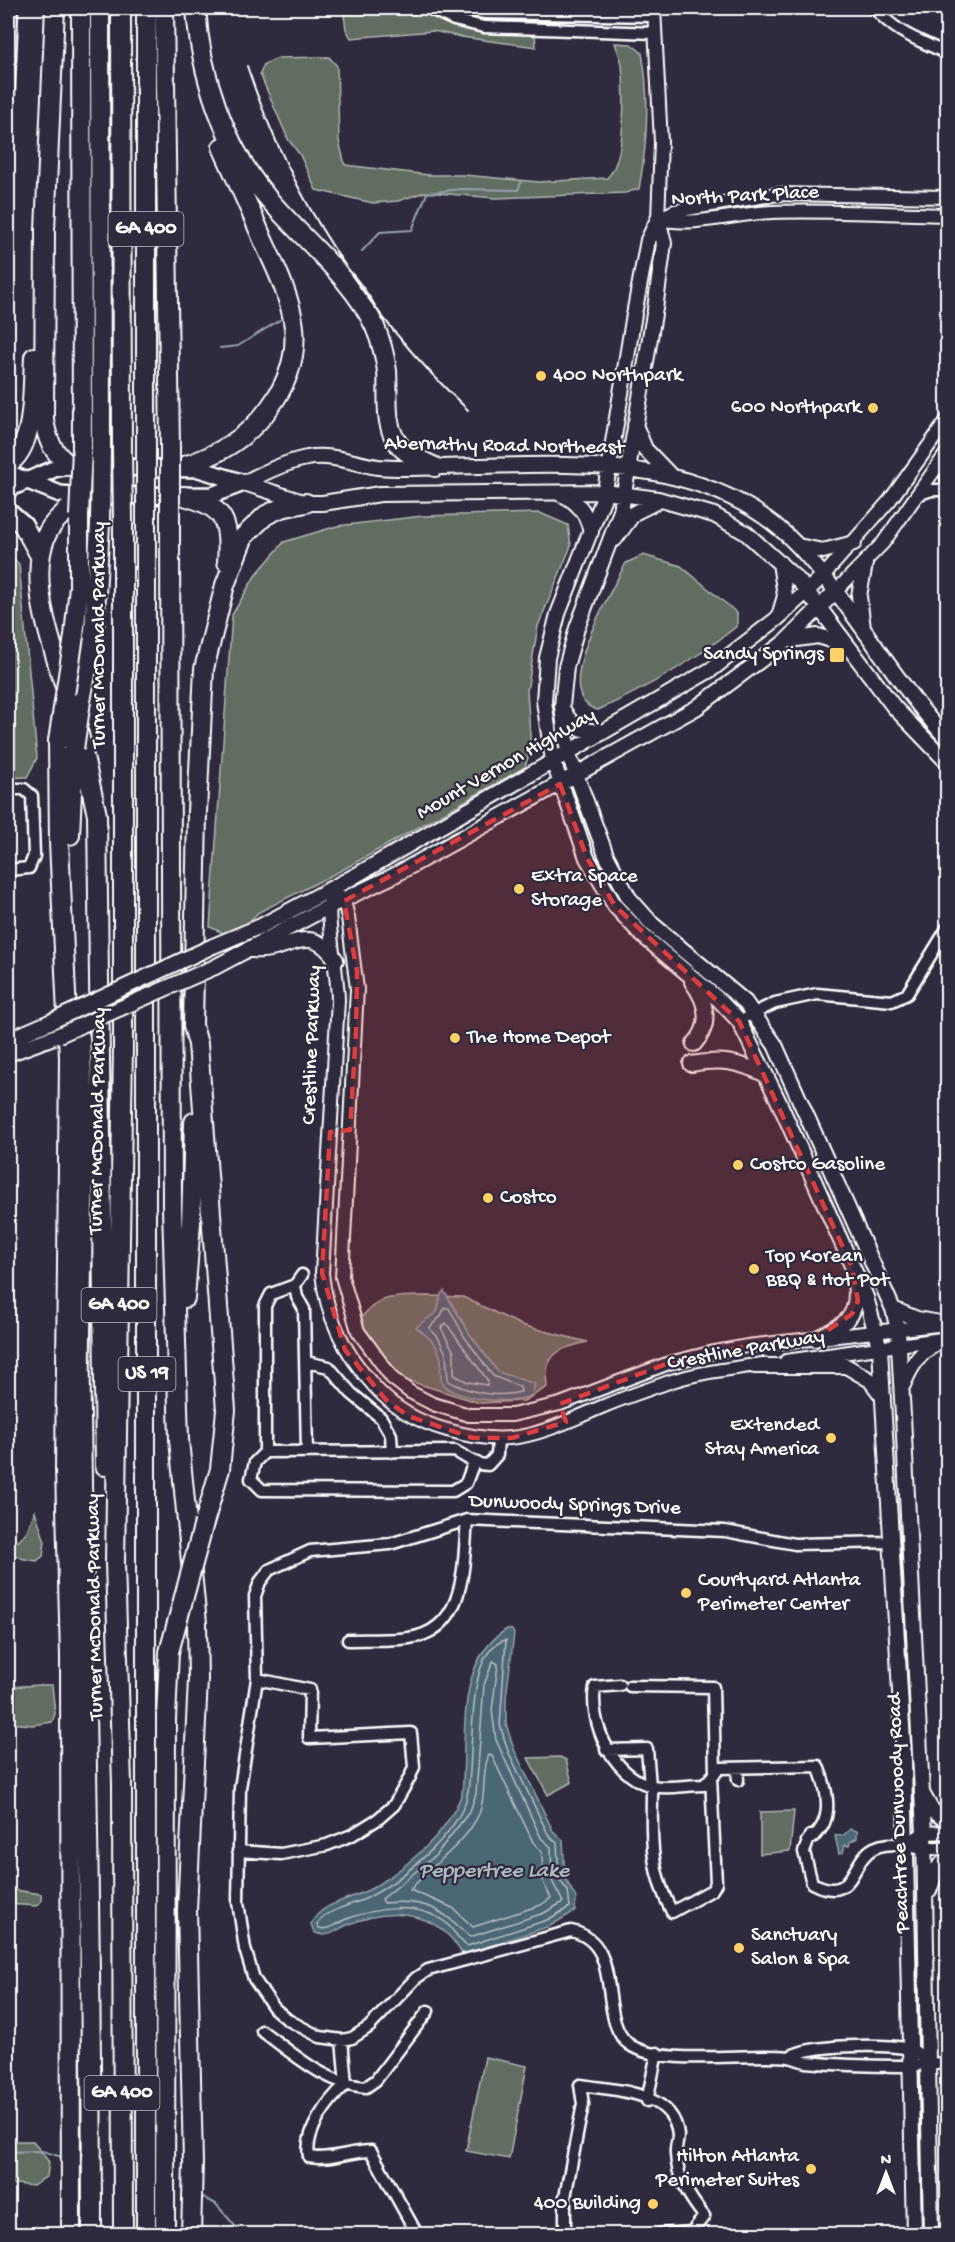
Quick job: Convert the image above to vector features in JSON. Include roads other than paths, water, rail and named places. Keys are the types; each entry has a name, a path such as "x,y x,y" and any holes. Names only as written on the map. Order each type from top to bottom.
{"highway":[{"path":"8,464 21,451 28,435 45,230 55,8"},
{"path":"81,8 91,449 100,524 94,631 81,701 66,745 83,1088 85,1195 80,1357 90,1845 92,2235"},
{"path":"71,2235 70,1656 65,1470 69,1058 59,842 79,586 79,516 91,449 100,8"},
{"name":"Turner McDonald Parkway","path":"121,8 123,1047 115,1563 122,1784 123,2235"},
{"name":"GA 400","path":"146,8 146,514"},
{"name":"US 19","path":"164,8 170,447 170,1118 181,1467 197,1623 198,1679 186,1910 193,2162 191,2235"},
{"path":"181,467 207,459 256,427 278,398 290,374 295,331 289,297 215,131 201,93 194,63 188,8"},
{"path":"196,8 204,64 231,142 267,197 315,247 365,311 377,333 384,357 392,432 403,449 435,467"},
{"path":"45,230 46,438 53,450 70,466"},
{"path":"40,556 52,526 84,496"},
{"path":"184,496 203,501 214,507 226,524 228,542 225,585"},
{"path":"177,1378 191,1223 201,687 225,585 243,536 257,521 281,508 306,503"},
{"path":"8,512 23,525 40,556 47,630 86,755 97,815 106,1480 115,1563"},
{"name":"US 19","path":"146,514 146,2235"},
{"path":"165,2235 166,1719 169,1652 215,1487 223,1452 226,1410 198,1044 193,1026"},
{"path":"80,1357 101,1192"},
{"path":"193,2162 204,2235"}],"main road":[{"path":"658,219 648,240 605,492 558,614 547,658 544,701 553,761 587,858 615,906 642,935 740,1021 852,1267 858,1301 852,1314 841,1325 815,1339"},
{"path":"608,548 624,494 655,312 664,243 658,219"},
{"path":"635,426 645,449 671,476"},
{"name":"Abernathy Road Northeast","path":"8,473 60,494 84,496 212,495 307,458 335,458 390,468 609,467 671,476 731,498 764,518 798,546 836,592 907,694 948,740"},
{"name":"Abernathy Road Northeast","path":"8,489 54,469 70,466 181,467 213,471 306,503 323,503 380,494 605,492 660,500 692,508 724,520 746,533 780,562 808,591 845,644 907,722 948,763"},
{"path":"556,493 579,506 587,518 591,532"},
{"path":"608,548 634,513 660,500"},
{"path":"798,546 823,551 854,543"},
{"name":"Peachtree Dunwoody Road","path":"608,548 566,667 562,708 568,753 575,775 606,855 629,898 652,924 732,990 754,1013 775,1045 893,1309 898,1330 924,1833 931,2235"},
{"path":"778,618 784,596 780,562"},
{"path":"864,633 859,596 865,564"},
{"name":"Mount Vernon Highway","path":"8,1040 261,926 610,730 712,669 778,618 823,576"},
{"name":"Mount Vernon Highway","path":"8,1054 59,1035 251,950 560,784 696,708 785,642 836,592"},
{"path":"785,642 810,636 826,637 845,644"},
{"path":"562,708 569,720 579,728 591,731 610,730"},
{"path":"251,950 261,951 298,939 308,940 325,946 336,960"},
{"path":"684,971 699,992 707,1014 704,1028 694,1044"},
{"path":"691,1064 719,1060 744,1065 766,1074"},
{"name":"Peachtree Dunwoody Road","path":"852,1267 866,1297 880,1349 893,1542 907,1844 914,2235"},
{"path":"893,1309 917,1319 947,1324"},
{"path":"902,1390 911,1366 920,1354 948,1338"},
{"path":"754,1366 846,1366 870,1380 883,1397"},
{"path":"920,1789 932,1809 948,1822"},
{"path":"926,1905 932,1878 948,1858"}],"street":[{"path":"8,108 12,8"},
{"path":"428,8 454,20 484,27 655,33"},
{"path":"458,8 485,13 654,12 661,142 658,219"},
{"path":"874,8 890,25 905,36 948,54"},
{"name":"North Park Place","path":"658,219 675,211 778,194 948,197"},
{"name":"North Park Place","path":"658,219 678,224 746,214 790,212 948,215"},
{"name":"Mount Vernon Highway","path":"823,576 890,500 948,419"},
{"path":"947,452 945,471 948,484"},
{"name":"Mount Vernon Highway","path":"836,592 865,564 947,452"},
{"path":"917,495 932,490 948,490"},
{"path":"8,789 24,789 32,796 34,856 29,868 8,870"},
{"path":"331,888 344,901"},
{"name":"Crestline Parkway","path":"331,888 328,907 336,960 338,1000 322,1273 332,1320 345,1350 386,1400 408,1416 435,1427 473,1437 498,1439 527,1435 670,1382 718,1371 899,1347 948,1338"},
{"name":"Crestline Parkway","path":"344,901 354,952 357,989 342,1277 358,1331 392,1378 410,1392 433,1404 469,1415 512,1415 560,1404 669,1363 714,1352 947,1324"},
{"path":"740,1021 775,1003 817,994 892,1001 908,994 948,927"},
{"path":"330,1132 350,1130"},
{"path":"265,1452 265,1305 272,1294 295,1285 302,1275"},
{"path":"295,1285 297,1297 304,1310 307,1451"},
{"path":"714,1352 718,1371"},
{"path":"306,1362 329,1367 351,1393 381,1419 391,1435 392,1452"},
{"path":"560,1404 566,1422"},
{"path":"474,1462 466,1483 453,1491 262,1490 252,1479 255,1462 265,1452 455,1451 474,1462 479,1465 493,1462 497,1455 498,1439"},
{"path":"348,1640 409,1639 424,1635 448,1617 459,1595 467,1520"},
{"name":"Dunwoody Springs Drive","path":"342,2040 320,2037 288,2020 273,2008 254,1979 240,1919 238,1851 240,1788 257,1679 255,1596 260,1582 269,1570 310,1551 390,1544 467,1520 725,1531 795,1544 893,1542"},
{"path":"238,1851 281,1854 327,1845 352,1835 394,1805 404,1790 414,1767 411,1733 309,1738 310,1690 257,1679"},
{"path":"606,1750 647,1749 651,1786 652,1856 659,1887 672,1912 712,1890 716,1883 715,1772 714,1701 714,1687 625,1685 596,1687 593,1700 606,1750 633,1778 651,1786 704,1785 715,1772 737,1768 818,1766 824,1780 826,1815 823,1829 807,1841 804,1852 812,1883 831,1888 849,1883 874,1848 883,1845 907,1844 924,1849 948,1849"},
{"path":"737,1768 738,1780"},
{"path":"907,1844 924,1833 948,1832"},
{"path":"417,2235 371,2151 351,2151 319,2159 309,2157 307,2146 319,2118 346,2084 342,2040 352,2038 369,2027 416,1978 428,1970 571,1931 586,1936 598,1947 603,1959 610,1999 625,2040 631,2046 657,2053 789,2057 804,2062 912,2066 929,2062 948,2063"},
{"path":"262,2031 323,2075 346,2084 366,2087 376,2080 428,2011"},
{"path":"789,2057 799,2051 831,2048 912,2049 929,2062"},
{"path":"647,2101 657,2053"},
{"path":"565,2235 565,2197 583,2104 580,2085 634,2092 647,2101 661,2106 675,2123 679,2175 686,2193 704,2216 692,2232 660,2235"}],"water":[{"path":"444,1291 469,1333 498,1372 535,1384 532,1395 513,1400 486,1400 459,1394 443,1383 441,1359 437,1348 416,1327 437,1312 441,1294"},
{"name":"Peppertree Lake","path":"507,1629 512,1630 514,1634 506,1698 506,1724 514,1749 553,1831 563,1840 565,1878 576,1898 575,1911 550,1926 467,1953 461,1952 451,1938 438,1927 410,1916 378,1916 361,1920 326,1935 314,1932 311,1924 322,1911 387,1879 426,1847 448,1821 462,1793 466,1703 471,1681 478,1661 490,1643"},
{"path":"850,1829 857,1831 857,1838 850,1842 849,1846 845,1845 843,1853 839,1854 835,1836 844,1835"}],"waterway":[{"path":"362,251 380,232 412,230 427,193 461,189 518,190 521,182"},
{"path":"220,348 238,346 283,318"},
{"path":"8,2152 42,2151 62,2157"},
{"path":"202,2197 216,2204 242,2234"}],"railway":[{"path":"247,66 286,162 336,252 397,335 468,410"}],"place":[{"name":"400 Northpark","path":"541,376"},
{"name":"600 Northpark","path":"873,408"},
{"name":"Sandy Springs","path":"837,655"},
{"name":"Extra Space Storage","path":"519,889"},
{"name":"The Home Depot","path":"455,1038"},
{"name":"Costco Gasoline","path":"738,1165"},
{"name":"Costco","path":"488,1198"},
{"name":"Top Korean BBQ & Hot Pot","path":"754,1269"},
{"name":"Extended Stay America","path":"831,1438"},
{"name":"Courtyard Atlanta Perimeter Center","path":"686,1593"},
{"name":"Sanctuary Salon & Spa","path":"739,1948"},
{"name":"Hilton Atlanta Perimeter Suites","path":"811,2169"},
{"name":"400 Building","path":"653,2204"}]}
